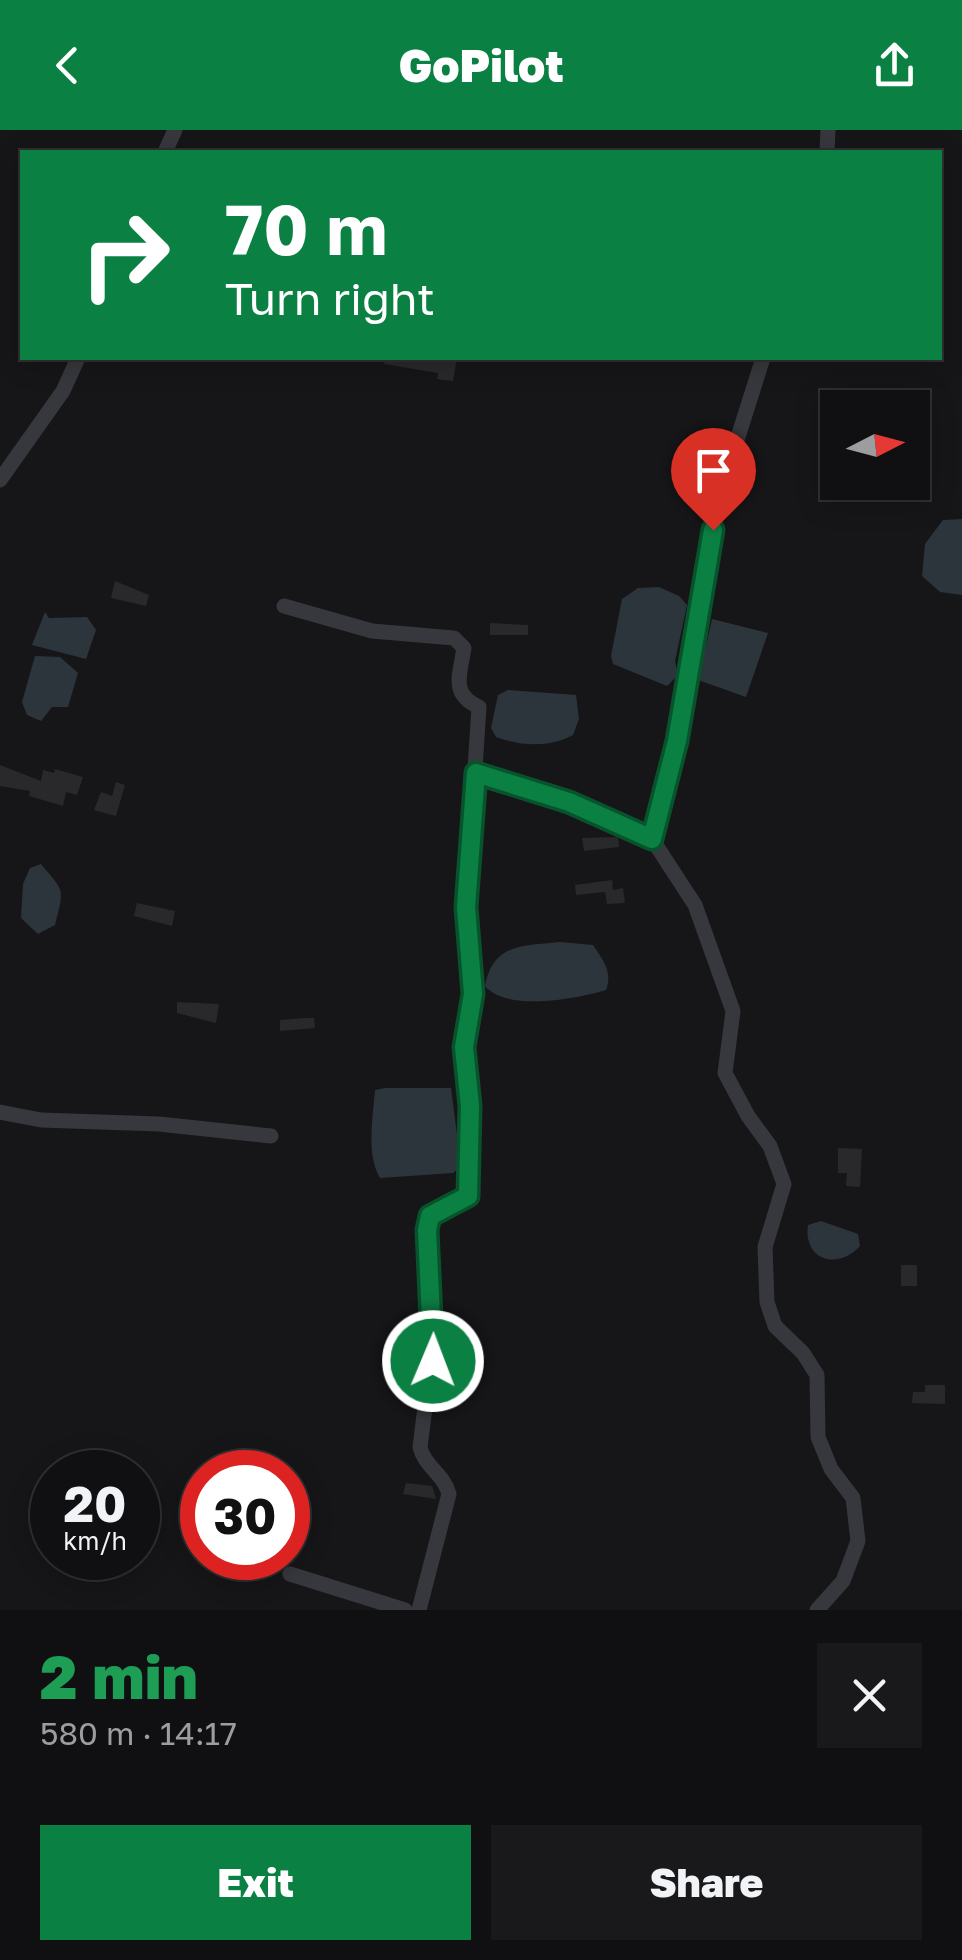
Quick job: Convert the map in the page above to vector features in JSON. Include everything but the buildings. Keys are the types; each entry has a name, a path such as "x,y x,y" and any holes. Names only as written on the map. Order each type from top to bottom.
{"street":[{"path":"0,480 63,391 77,360"},
{"path":"652,839 677,741 720,494 762,360"},
{"path":"284,606 372,631 454,638 464,648 457,690 463,700 479,707 466,907 473,994 464,1047 470,1106 468,1196 430,1216 427,1230 434,1336 420,1446 422,1456 446,1482 449,1494 419,1610"},
{"path":"476,773 569,802 652,839 696,905 733,1012 725,1073 770,1146 784,1184 765,1247 767,1302 775,1326 803,1353 817,1375 818,1438 831,1468 853,1498 858,1541 843,1581 817,1610"},
{"path":"0,1112 41,1120 160,1124 272,1136"},
{"path":"309,1580 405,1610"}],"shaded area":[{"path":"962,519 962,595 940,592 922,576 925,544 943,520"},
{"path":"659,587 679,596 687,605 675,661 678,675 667,686 613,664 611,656 622,599 638,588"},
{"path":"45,612 49,618 87,617 96,630 86,659 32,645"},
{"path":"712,619 768,633 746,697 698,680"},
{"path":"35,656 60,657 78,673 68,707 52,707 41,721 27,715 22,702"},
{"path":"508,690 576,695 579,719 573,735 535,744 496,737 491,728 498,695"},
{"path":"41,864 61,896 55,925 38,934 21,918 23,884 30,868"},
{"path":"560,942 593,945 608,972 606,990 560,1000 525,1001 495,994 485,986 489,972 502,954 522,946"},
{"path":"451,1088 461,1166 453,1173 380,1178 373,1158 372,1123 375,1090"},
{"path":"821,1221 858,1234 860,1246 851,1254 832,1260 816,1254 808,1237 808,1225"}],"route":[{"path":"433,1361 432,1271 427,1230 430,1216 458,1205 468,1196 470,1106 464,1047 473,994 466,907 476,773 569,802 652,839 677,741 713,530"}]}
